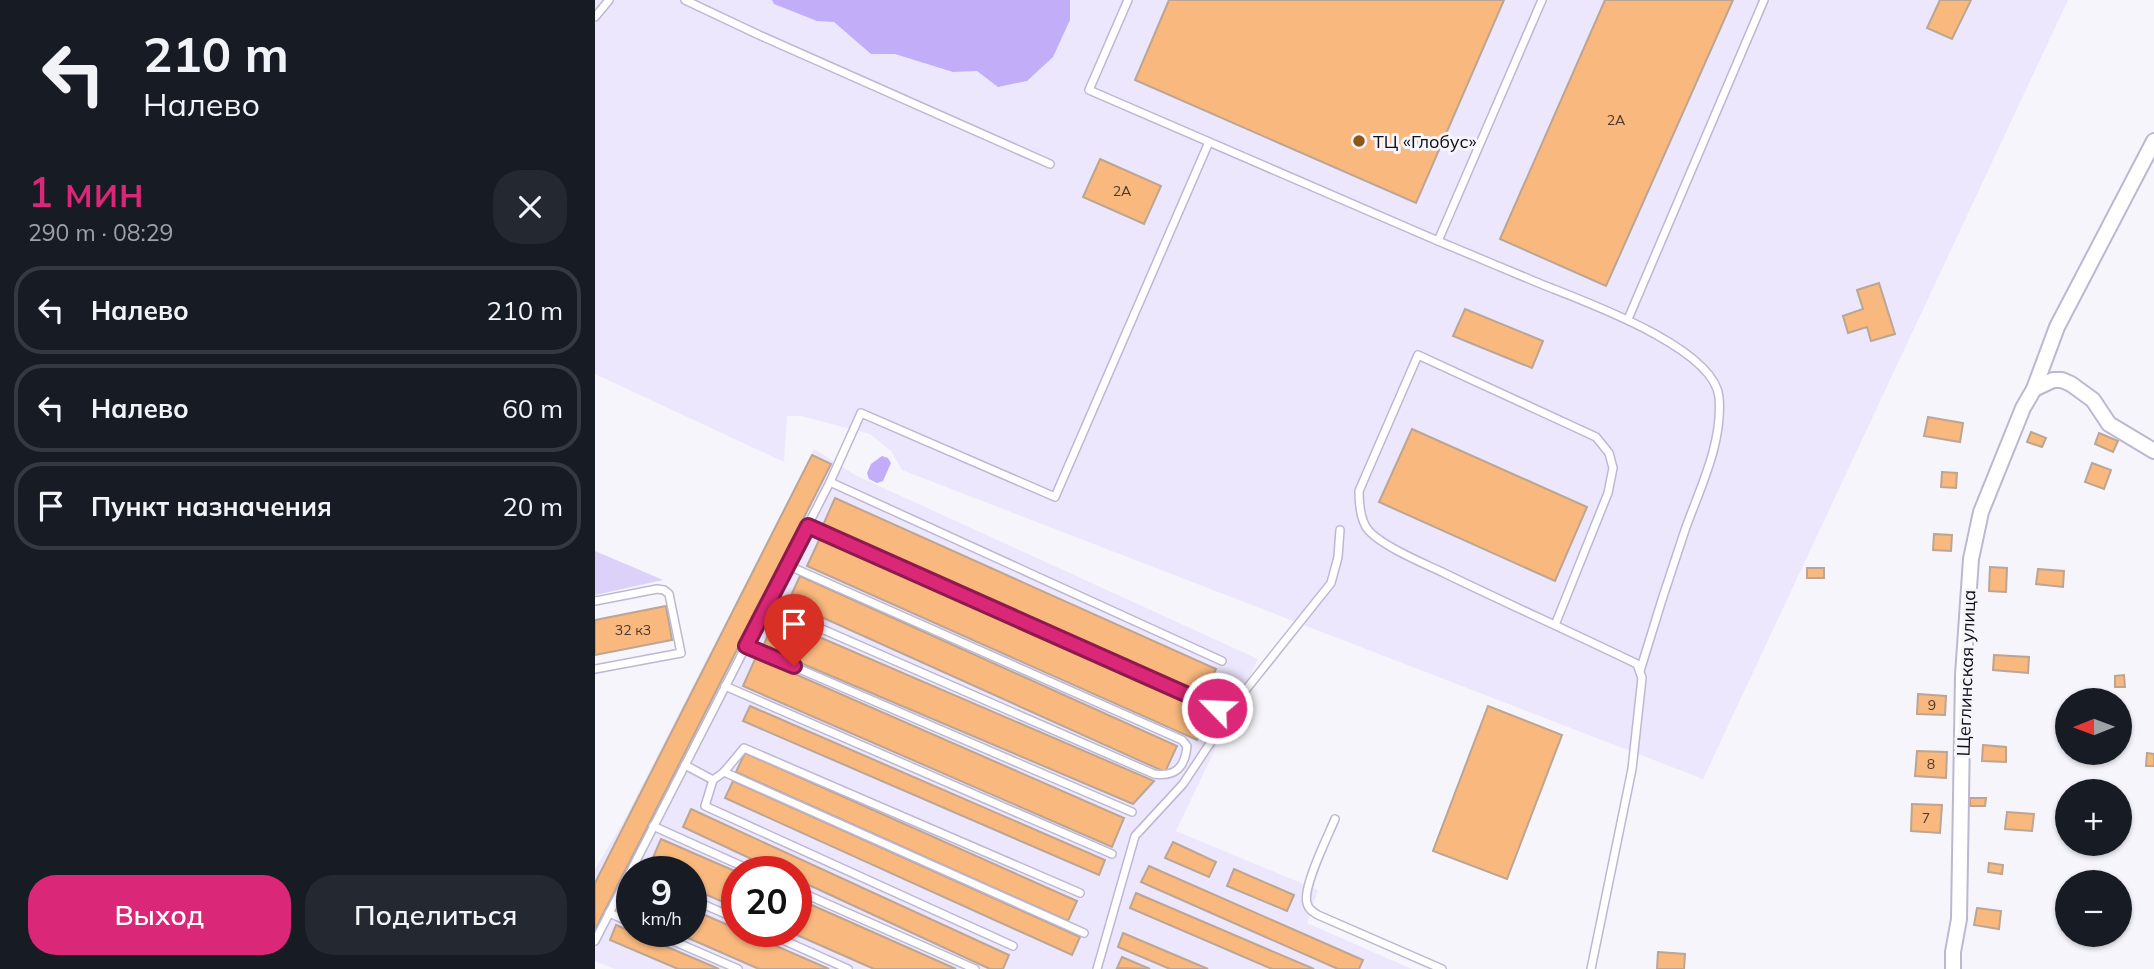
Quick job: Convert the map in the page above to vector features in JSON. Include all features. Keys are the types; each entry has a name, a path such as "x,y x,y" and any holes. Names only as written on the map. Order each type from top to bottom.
{"street":[{"name":"Щеглинская улица","path":"1953,969 1959,919 1963,675 1971,559 1981,512 2023,408 2034,389 2057,327 2154,141"},
{"path":"2034,389 2053,380 2071,384 2093,400 2109,425 2154,452"}],"lane":[{"path":"595,17 608,0"},
{"path":"685,0 1050,164"},
{"path":"1128,0 1089,90 1438,241 1628,319 1695,360 1712,379 1719,395 1719,421 1712,453 1660,604 1640,672"},
{"path":"1438,241 1542,0"},
{"path":"1628,319 1764,0"},
{"path":"639,856 808,526 861,413 1055,497 1209,142"},
{"path":"1555,625 1608,493 1613,468 1609,453 1596,437 1418,355 1359,491 1364,525 1371,534 1400,551 1555,625 1637,664 1642,678 1632,769 1591,969"},
{"path":"830,482 1222,661"},
{"path":"808,526 1217,708"},
{"path":"1097,969 1135,836 1183,783 1244,692 1331,583 1338,557 1340,530"},
{"path":"767,605 1154,774 1167,775 1176,772 1186,755 1187,746 1182,740 787,565"},
{"path":"595,601 664,590 669,594 681,653 595,669"},
{"path":"746,646 1132,812"},
{"path":"725,687 1112,854"},
{"path":"1013,946 705,806 713,780 724,772 744,748 1080,893"},
{"path":"685,765 713,780"},
{"path":"724,772 1084,933"},
{"path":"1335,820 1308,884 1306,902 1310,910 1442,969"},
{"path":"653,826 721,857"},
{"path":"812,897 975,969"},
{"path":"595,941 616,900"},
{"path":"609,913 616,916"},
{"path":"687,947 738,969"},
{"path":"799,947 848,969"}],"shaded area":[{"path":"595,0 2068,0 1703,779 902,470 891,451 870,434 801,416 787,416 784,462 595,374"},
{"path":"772,0 1070,0 1070,20 1053,57 1027,81 998,87 977,71 953,72 895,54 871,54 834,22 817,21 774,4"},
{"path":"814,449 855,475 1258,659 1176,831 1318,890 1307,923 1412,969 615,969 595,961 595,869 625,819"},
{"path":"882,456 888,458 891,463 883,481 877,483 869,479 867,473 871,464"},
{"path":"595,551 663,580 595,595"}],"building":[{"name":"ТЦ «Глобус»","path":"1169,0 1504,0 1416,203 1135,80"},
{"path":"1605,0 1733,0 1606,286 1500,239"},
{"path":"1940,0 1971,0 1952,39 1927,28"},
{"path":"1100,159 1161,186 1144,224 1083,197"},
{"path":"1879,283 1895,334 1871,341 1867,327 1848,333 1843,316 1863,309 1857,290"},
{"path":"1465,309 1543,341 1532,368 1453,336"},
{"path":"1928,417 1963,423 1960,442 1924,436"},
{"path":"1412,429 1587,507 1555,581 1379,502"},
{"path":"2031,432 2046,438 2042,447 2027,442"},
{"path":"2099,433 2118,441 2113,452 2095,444"},
{"path":"812,455 831,464 632,856 616,856 616,889 595,930 595,883"},
{"path":"2092,463 2111,470 2104,489 2085,482"},
{"path":"1942,472 1957,473 1956,488 1941,487"},
{"path":"835,498 1216,669 1211,679 1227,687 1220,703 823,525"},
{"path":"1934,534 1952,535 1951,551 1933,550"},
{"path":"820,538 1209,712 1197,740 807,566"},
{"path":"1990,567 2007,568 2006,592 1989,591"},
{"path":"1807,568 1824,568 1824,578 1807,578"},
{"path":"2038,569 2064,571 2063,587 2036,584"},
{"path":"800,576 1177,746 1165,772 788,602"},
{"path":"666,606 672,640 595,655 595,620"},
{"path":"775,618 1154,781 1133,804 763,647"},
{"path":"1994,655 2029,657 2028,673 1993,670"},
{"path":"756,657 1124,818 1112,847 743,686"},
{"path":"2124,675 2125,687 2115,687 2115,676"},
{"path":"1918,694 1946,696 1945,715 1917,714"},
{"path":"750,706 1105,860 1099,875 743,721"},
{"path":"1488,706 1562,735 1507,879 1433,851"},
{"path":"1983,745 2006,747 2006,762 1982,761"},
{"path":"1917,751 1947,752 1946,778 1915,776"},
{"path":"745,753 1077,901 1068,921 736,772"},
{"path":"2147,753 2154,754 2154,766 2146,766"},
{"path":"733,781 1080,937 1072,955 725,798"},
{"path":"1970,798 1986,798 1985,806 1970,806"},
{"path":"1912,804 1942,805 1940,833 1911,831"},
{"path":"691,809 793,856 745,856 683,827"},
{"path":"2007,812 2034,814 2032,831 2005,829"},
{"path":"661,839 700,856 654,856"},
{"path":"1173,842 1216,862 1209,877 1165,858"},
{"path":"707,859 721,865 721,901 707,895"},
{"path":"1989,863 2003,865 2002,874 1988,872"},
{"path":"812,865 1009,955 1003,969 990,969 812,886"},
{"path":"1149,866 1363,960 1359,969 1338,969 1141,882"},
{"path":"1234,869 1294,895 1287,911 1227,886"},
{"path":"1136,893 1314,969 1272,969 1130,908"},
{"path":"812,905 956,969 874,969 812,942"},
{"path":"1977,908 2001,911 1999,929 1974,925"},
{"path":"707,916 721,922 721,947 779,947 829,969 759,969 707,946"},
{"path":"616,925 616,943 610,940"},
{"path":"1123,933 1208,969 1170,969 1118,947"},
{"path":"626,947 668,947 719,969 678,969"},
{"path":"1658,952 1685,954 1684,969 1657,969"},
{"path":"1122,957 1150,969 1117,968"}],"place":[{"name":"ТЦ «Глобус»","path":"1359,141"}],"route":[{"path":"794,666 746,646 808,526 1217,708"}]}
